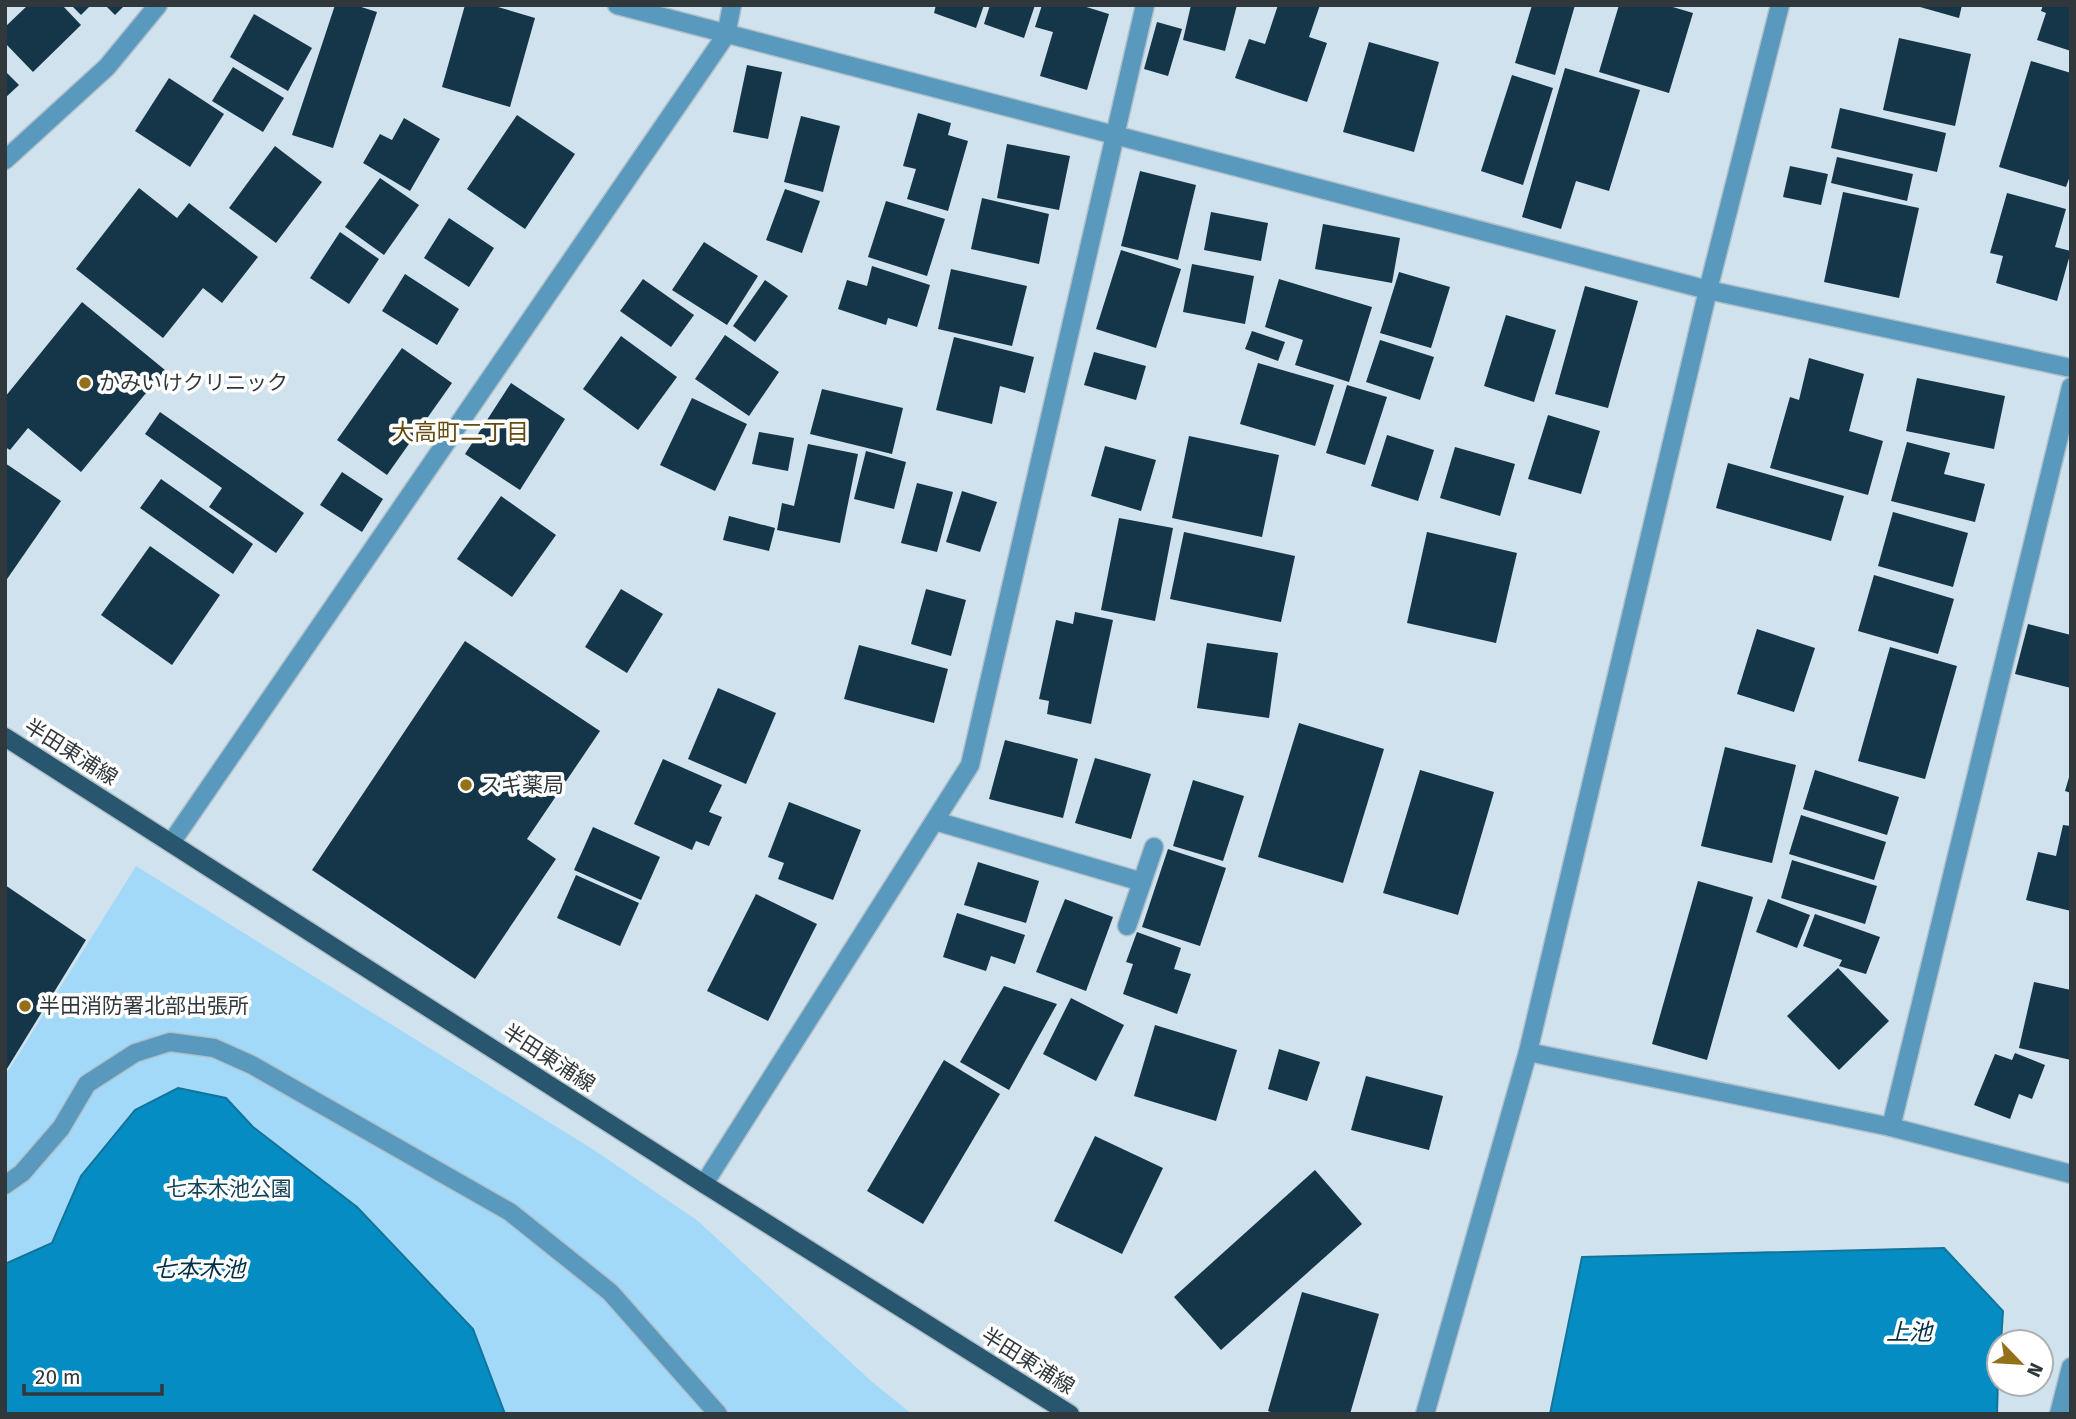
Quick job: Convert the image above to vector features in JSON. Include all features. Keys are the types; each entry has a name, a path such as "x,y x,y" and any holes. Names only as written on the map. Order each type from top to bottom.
{"main road":[{"name":"半田東浦線","path":"5,737 704,1184 1070,1414"}],"street":[{"path":"5,160 107,67 158,5"},
{"path":"617,5 1708,290 2071,368"},
{"path":"172,843 726,35 732,5"},
{"path":"704,1184 970,765 1145,5"},
{"path":"1425,1414 1528,1052 1708,290 1780,5"},
{"path":"1891,1127 2071,387"},
{"path":"935,821 1142,882"},
{"path":"1127,926 1154,847"},
{"path":"5,1185 22,1173 61,1128 87,1084 135,1053 170,1042 214,1048 251,1065 510,1212 610,1292 718,1414"},
{"path":"1528,1052 1891,1127 2071,1174"},
{"path":"2059,1414 2071,1367"}],"green space":[{"name":"七本木池公園","path":"136,866 597,1152 698,1221 871,1381 912,1414 5,1414 5,1076"}],"water":[{"name":"七本木池","path":"178,1088 226,1098 253,1127 357,1207 473,1329 505,1414 5,1414 5,1264 52,1243 81,1176 135,1110"},
{"name":"上池","path":"1944,1248 2003,1311 2002,1328 1985,1328 1985,1398 1997,1398 1997,1414 1550,1414 1582,1257"}],"building":[{"path":"28,5 62,5 81,25 33,72 5,43 5,27"},
{"path":"71,5 91,5 81,15"},
{"path":"105,5 125,5 115,15"},
{"path":"335,5 355,5 377,12 333,148 292,135"},
{"path":"465,5 491,5 535,18 510,107 442,87"},
{"path":"936,5 984,5 976,28 934,13"},
{"path":"990,5 1035,5 1024,38 984,24"},
{"path":"1042,5 1080,5 1109,14 1087,90 1040,76 1053,32 1035,27"},
{"path":"1191,5 1237,5 1225,51 1183,40"},
{"path":"1278,5 1320,5 1309,37 1327,43 1307,102 1235,78 1249,39 1265,44"},
{"path":"1532,5 1575,5 1555,75 1515,63"},
{"path":"1619,5 1666,5 1693,13 1669,93 1599,72"},
{"path":"1913,5 1962,5 1959,18"},
{"path":"2043,5 2071,5 2071,51 2037,40 2046,13 2041,11"},
{"path":"254,14 312,48 288,91 230,57"},
{"path":"1157,22 1182,29 1168,76 1144,69"},
{"path":"1899,38 1971,54 1955,126 1883,110"},
{"path":"1369,42 1439,62 1414,152 1343,132"},
{"path":"2031,61 2071,73 2071,173 2066,187 1999,167"},
{"path":"747,65 782,72 768,139 733,132"},
{"path":"233,67 284,98 263,132 212,101"},
{"path":"1565,68 1640,90 1609,191 1576,181 1561,229 1522,217"},
{"path":"5,71 19,85 5,98"},
{"path":"1512,75 1553,88 1523,185 1481,171"},
{"path":"169,78 224,114 190,167 135,131"},
{"path":"1840,108 1946,133 1937,172 1831,148"},
{"path":"918,113 951,123 948,135 968,141 948,211 907,199 916,169 903,166"},
{"path":"517,115 575,154 525,229 467,189"},
{"path":"801,116 840,126 823,192 784,182"},
{"path":"404,118 440,139 410,191 363,163 380,134 392,140"},
{"path":"1007,144 1070,156 1059,210 997,198"},
{"path":"275,146 322,182 276,243 229,208"},
{"path":"1837,157 1913,174 1907,201 1831,183"},
{"path":"1790,166 1828,174 1821,205 1783,197"},
{"path":"1140,171 1196,185 1178,260 1121,246"},
{"path":"380,178 419,205 384,255 345,227"},
{"path":"139,188 177,218 189,203 258,257 222,303 203,288 163,338 76,269"},
{"path":"785,189 820,201 802,253 766,240"},
{"path":"1843,192 1919,208 1899,298 1824,282"},
{"path":"2007,193 2066,209 2055,247 2071,251 2057,301 1996,283 2003,256 1990,253"},
{"path":"982,198 1049,214 1039,264 971,249"},
{"path":"886,201 945,219 927,276 868,257"},
{"path":"1211,212 1268,223 1261,261 1204,250"},
{"path":"449,218 494,248 469,287 424,258"},
{"path":"1323,224 1400,238 1392,283 1315,269"},
{"path":"340,232 379,259 349,304 310,278"},
{"path":"704,242 758,276 727,325 672,290"},
{"path":"1121,250 1181,269 1156,348 1096,329"},
{"path":"1192,264 1254,276 1245,324 1183,312"},
{"path":"872,266 930,285 917,327 888,318 886,325 838,309 847,280 867,286"},
{"path":"951,269 1027,286 1012,346 938,329"},
{"path":"1399,272 1450,287 1431,348 1380,333"},
{"path":"405,274 459,309 437,345 382,311"},
{"path":"643,279 694,315 671,347 620,311"},
{"path":"1279,279 1372,307 1349,382 1295,365 1303,340 1265,327"},
{"path":"765,280 788,296 755,342 733,326"},
{"path":"1585,286 1638,301 1608,408 1555,394"},
{"name":"かみいけクリニック","path":"82,302 165,370 81,472 28,428 10,450 5,447 5,397"},
{"path":"1506,315 1556,330 1534,402 1484,386"},
{"path":"1252,331 1285,342 1278,361 1245,349"},
{"path":"725,335 779,372 749,416 695,379"},
{"path":"621,336 677,377 638,430 583,389"},
{"path":"954,337 1034,357 1025,393 1000,386 992,424 936,410"},
{"path":"1380,340 1434,357 1420,400 1366,382"},
{"path":"402,348 452,383 387,475 337,440"},
{"path":"1094,352 1146,366 1136,400 1084,385"},
{"path":"1809,358 1864,374 1849,431 1883,441 1868,495 1770,468 1790,397 1799,400"},
{"path":"1258,363 1334,385 1315,446 1240,424"},
{"path":"1917,378 2005,396 1994,449 1906,431"},
{"path":"511,383 565,419 520,490 465,454"},
{"path":"1347,385 1387,397 1365,465 1326,453"},
{"path":"822,389 903,408 892,454 810,434"},
{"path":"692,398 747,424 715,491 660,465"},
{"path":"160,412 304,513 276,553 209,507 222,488 145,434"},
{"path":"1548,415 1600,431 1581,494 1528,479"},
{"path":"759,432 794,438 788,471 752,464"},
{"path":"1387,435 1434,450 1418,501 1371,486"},
{"path":"1189,436 1279,455 1262,537 1172,518"},
{"path":"1907,442 1950,453 1944,474 1985,484 1975,522 1891,501"},
{"path":"808,444 858,454 840,543 777,530 782,503 794,506"},
{"path":"1105,446 1156,460 1141,511 1091,496"},
{"path":"1455,447 1515,464 1500,516 1440,498"},
{"path":"866,451 906,462 894,509 854,499"},
{"path":"5,463 61,501 5,582"},
{"path":"1728,463 1844,496 1831,541 1716,508"},
{"path":"342,472 383,499 362,532 320,505"},
{"path":"161,479 253,544 233,574 140,508"},
{"path":"917,483 953,492 937,552 901,543"},
{"path":"962,491 997,502 980,552 946,542"},
{"path":"501,496 556,535 512,597 457,559"},
{"path":"1893,512 1968,533 1953,587 1878,566"},
{"path":"729,516 775,528 769,551 723,540"},
{"path":"1119,518 1173,528 1155,621 1101,610"},
{"path":"1184,532 1295,556 1281,622 1170,599"},
{"path":"1427,532 1517,553 1496,643 1407,623"},
{"path":"150,546 220,595 172,665 101,615"},
{"path":"1874,575 1954,599 1938,654 1858,631"},
{"path":"621,589 663,614 627,673 585,647"},
{"path":"926,589 966,600 951,656 911,644"},
{"path":"1075,612 1113,620 1091,724 1047,714 1049,701 1039,699 1056,620 1073,624"},
{"path":"2028,624 2071,635 2071,688 2015,674"},
{"path":"1757,629 1815,648 1794,712 1737,694"},
{"name":"スギ薬局","path":"465,641 600,731 527,839 556,859 475,979 312,870"},
{"path":"1207,643 1278,653 1269,718 1197,708"},
{"path":"859,645 948,669 934,723 844,699"},
{"path":"1890,647 1957,666 1925,779 1858,761"},
{"path":"718,688 776,713 746,784 688,759"},
{"path":"1299,723 1384,749 1343,883 1258,857"},
{"path":"1005,740 1078,759 1063,818 989,799"},
{"path":"1725,747 1796,765 1772,863 1701,846"},
{"path":"1095,758 1151,774 1131,839 1075,823"},
{"path":"663,759 722,785 709,812 722,817 709,846 696,841 692,850 634,824"},
{"path":"1420,770 1494,792 1458,915 1383,893"},
{"path":"1815,770 1899,797 1887,835 1803,809"},
{"path":"2071,774 2071,793 2065,791"},
{"path":"1193,780 1244,796 1223,861 1173,846"},
{"path":"789,802 861,830 833,900 778,879 784,863 768,857"},
{"path":"1801,815 1886,842 1874,880 1789,854"},
{"path":"2063,825 2071,826 2071,911 2026,900 2038,852 2056,856"},
{"path":"593,827 660,857 641,900 574,870"},
{"path":"1168,849 1226,868 1200,946 1142,927"},
{"path":"1792,860 1877,886 1865,924 1781,898"},
{"path":"978,862 1039,881 1026,923 964,905"},
{"path":"576,875 639,903 620,946 557,918"},
{"path":"1698,881 1753,897 1707,1060 1652,1044"},
{"name":"半田消防署北部出張所","path":"5,885 86,940 5,1072"},
{"path":"756,894 817,924 768,1021 707,991"},
{"path":"1065,899 1113,917 1086,991 1036,972"},
{"path":"1768,899 1810,915 1797,948 1756,932"},
{"path":"957,913 1025,935 1015,964 991,956 986,971 943,957"},
{"path":"1815,914 1880,937 1866,974 1839,966 1842,960 1803,946"},
{"path":"1137,932 1181,948 1174,969 1191,974 1177,1014 1123,994 1133,964 1126,962"},
{"path":"1838,968 1889,1021 1839,1070 1787,1016"},
{"path":"2034,982 2071,990 2071,1060 2019,1048"},
{"path":"1004,986 1057,1004 1009,1090 960,1062"},
{"path":"1071,998 1124,1025 1096,1081 1043,1054"},
{"path":"1155,1025 1237,1050 1216,1121 1134,1096"},
{"path":"1279,1049 1320,1062 1307,1101 1268,1089"},
{"path":"2015,1053 2045,1065 2032,1099 2019,1094 2010,1119 1974,1105 1995,1054 2012,1060"},
{"path":"944,1060 1000,1094 923,1224 867,1191"},
{"path":"1366,1076 1443,1096 1429,1150 1351,1130"},
{"path":"1095,1136 1163,1168 1122,1254 1054,1221"},
{"path":"1315,1170 1362,1224 1221,1350 1174,1297"},
{"path":"1302,1292 1379,1314 1350,1414 1276,1414 1268,1411"}],"place":[{"name":"かみいけクリニック","path":"85,383"},
{"name":"スギ薬局","path":"466,785"},
{"name":"半田消防署北部出張所","path":"25,1006"}],"district":[{"name":"大高町二丁目","path":"460,432"}]}
